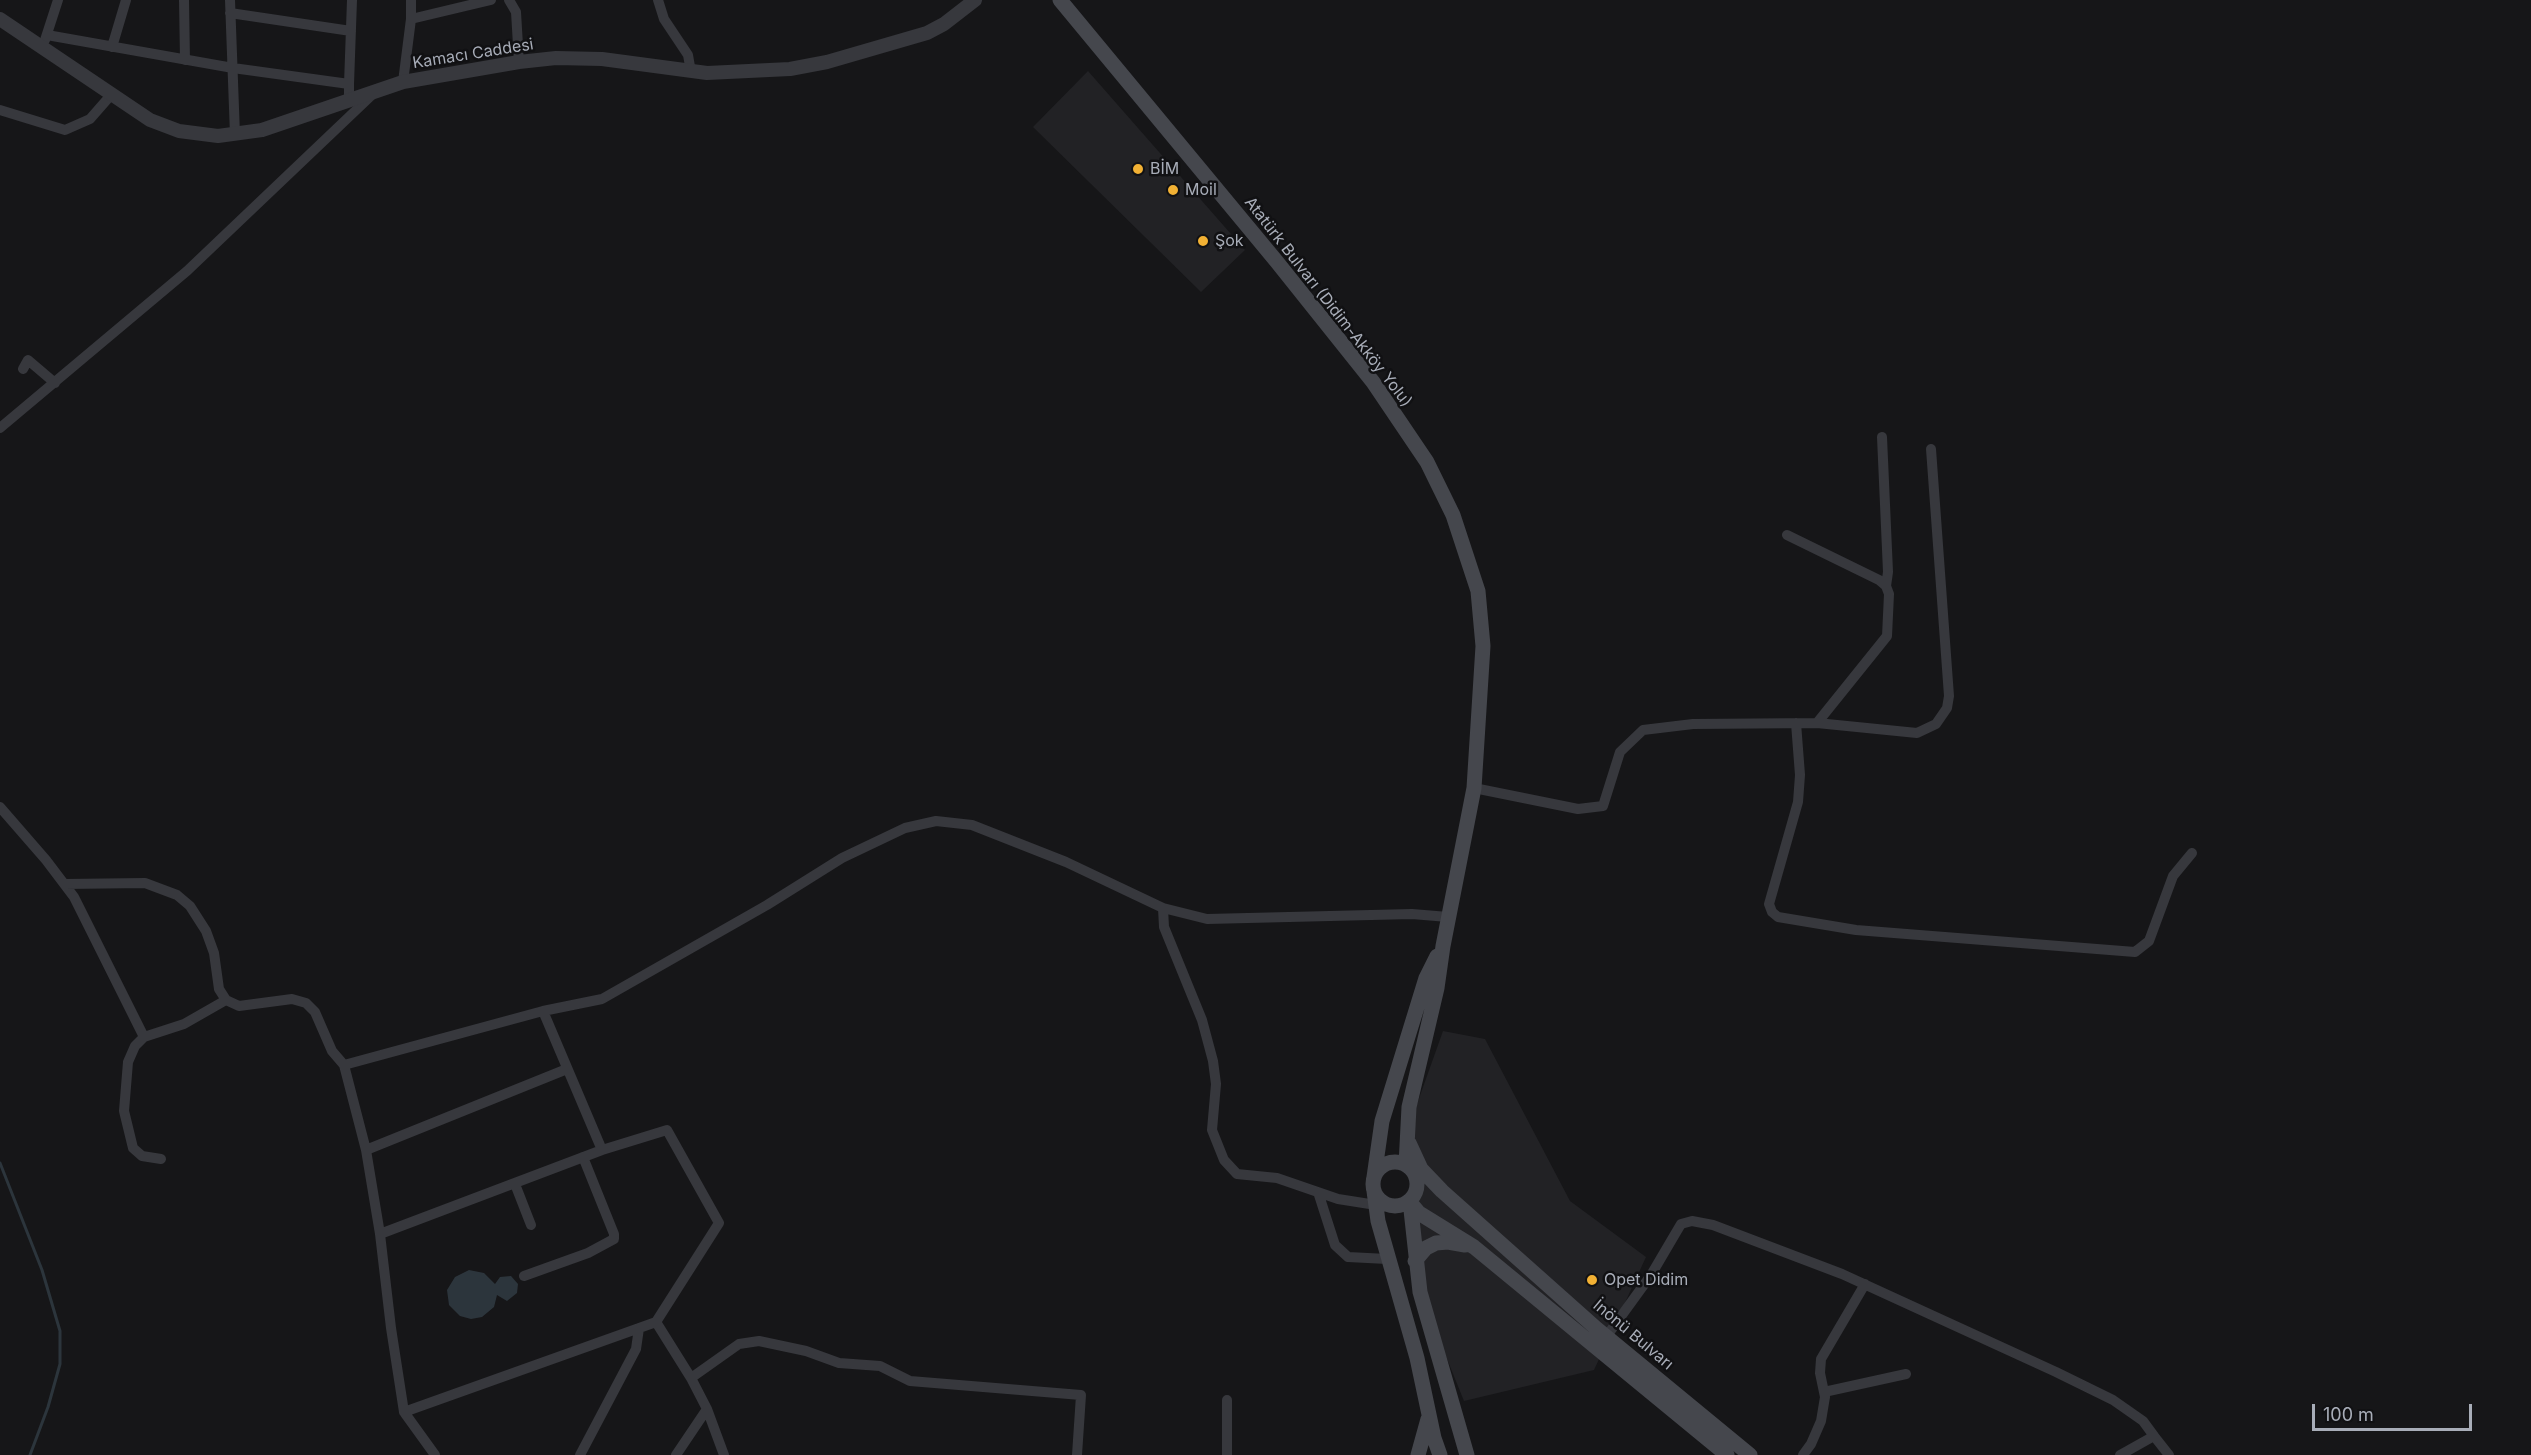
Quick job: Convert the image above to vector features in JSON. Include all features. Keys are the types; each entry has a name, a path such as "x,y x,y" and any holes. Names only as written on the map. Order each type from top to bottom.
{"main road":[{"name":"Atatürk Bulvarı (Didim-Akköy Yolu)","path":"1060,0 1373,382 1427,462 1453,516 1478,591 1483,646 1474,788 1448,917 1437,988 1409,1107 1406,1165"},
{"path":"1440,1455 1417,1358 1387,1259 1375,1191 1382,1121 1426,978 1443,946"},
{"path":"1406,1135 1413,1155 1442,1191"},
{"path":"1375,1191 1388,1163 1406,1165 1417,1179 1442,1191"},
{"path":"1417,1179 1416,1191 1410,1201 1420,1292 1464,1452"},
{"path":"1375,1191 1383,1202 1389,1205 1396,1206 1410,1201"},
{"name":"İnönü Bulvarı","path":"1442,1191 1606,1337 1750,1455"},
{"name":"İnönü Bulvarı","path":"1410,1201 1419,1213 1474,1247 1727,1455"},
{"path":"1415,1261 1426,1248 1436,1243 1448,1242 1474,1247"},
{"path":"1418,1455 1429,1416 1439,1409 1454,1412"}],"street":[{"path":"58,0 45,41 112,47 233,68 349,84"},
{"path":"112,47 126,0"},
{"path":"184,0 185,60"},
{"path":"230,0 236,135"},
{"path":"350,99 352,0"},
{"path":"403,82 411,19 411,0"},
{"path":"411,19 491,0"},
{"path":"509,0 516,12 519,62"},
{"path":"658,0 664,20 688,55 691,72"},
{"name":"Kamacı Caddesi","path":"0,19 45,41 111,95 150,120 179,131 236,135 262,130 403,82 519,62 556,58 602,59 691,72 769,71 827,62 927,33 944,24 975,0"},
{"path":"231,13 351,31"},
{"path":"0,429 187,271 378,89"},
{"path":"0,110 65,130 90,119 111,95"},
{"path":"23,369 28,360 55,383"},
{"path":"1817,723 1887,636 1889,594 1886,586 1888,572 1882,437"},
{"path":"1474,788 1578,810 1603,806 1620,752 1643,730 1693,724 1817,723 1917,733 1936,724 1947,708 1950,696 1931,449"},
{"path":"1787,535 1886,586"},
{"path":"1796,723 1800,775 1798,802 1769,904 1772,912 1778,917 1880,932 2135,952 2149,940 2174,876 2192,853"},
{"path":"0,807 65,884 144,1037"},
{"path":"344,1065 543,1011 602,999 767,905 842,858 905,828 936,821 972,825 1066,862 1163,908 1207,919 1412,914 1448,917"},
{"path":"65,884 145,883 169,891 184,900 196,913 206,931 214,953 219,989 226,1000 238,1005 292,999 306,1003 315,1012 332,1051 344,1065 366,1150 380,1233 390,1328 404,1412 435,1455"},
{"path":"1163,908 1164,927 1202,1020 1214,1061 1216,1084 1212,1130 1224,1160 1237,1174 1277,1178 1338,1199 1375,1191"},
{"path":"161,1159 142,1156 133,1148 124,1111 128,1062 135,1046 144,1037 184,1024 226,1000"},
{"path":"543,1011 602,1150"},
{"path":"366,1150 567,1069"},
{"path":"380,1233 602,1150 667,1130 719,1223 656,1322 404,1412"},
{"path":"524,1276 588,1253 614,1239 583,1157"},
{"path":"515,1184 531,1225"},
{"path":"1318,1192 1335,1245 1348,1257 1387,1259"},
{"path":"1606,1337 1651,1275 1682,1224 1692,1221 1713,1225 1865,1284 2113,1400 2143,1421 2169,1455"},
{"path":"1803,1455 1811,1444 1821,1421 1824,1392 1820,1373 1821,1359 1865,1284"},
{"path":"656,1322 691,1378 707,1409 724,1455"},
{"path":"580,1455 636,1349 639,1328"},
{"path":"691,1378 739,1344 759,1341 806,1351 839,1363 880,1366 910,1380 1081,1395 1077,1455"},
{"path":"1824,1392 1906,1374"},
{"path":"1227,1400 1227,1455"},
{"path":"676,1455 707,1409"},
{"path":"2121,1455 2154,1437"}],"shaded area":[{"path":"1088,71 1245,250 1201,292 1033,127"},
{"path":"1443,1031 1485,1039 1570,1201 1646,1257 1594,1370 1464,1401 1420,1292 1406,1135"},
{"path":"469,1270 484,1273 495,1284 500,1277 511,1276 518,1284 517,1293 507,1301 497,1295 494,1307 482,1317 471,1319 460,1316 449,1305 447,1290 455,1277"}],"waterway":[{"path":"0,1163 42,1270 60,1331 60,1364 48,1407 30,1455"}],"place":[{"name":"BİM","path":"1138,169"},
{"name":"Moil","path":"1173,190"},
{"name":"Şok","path":"1203,241"},
{"name":"Opet Didim","path":"1592,1280"}]}
